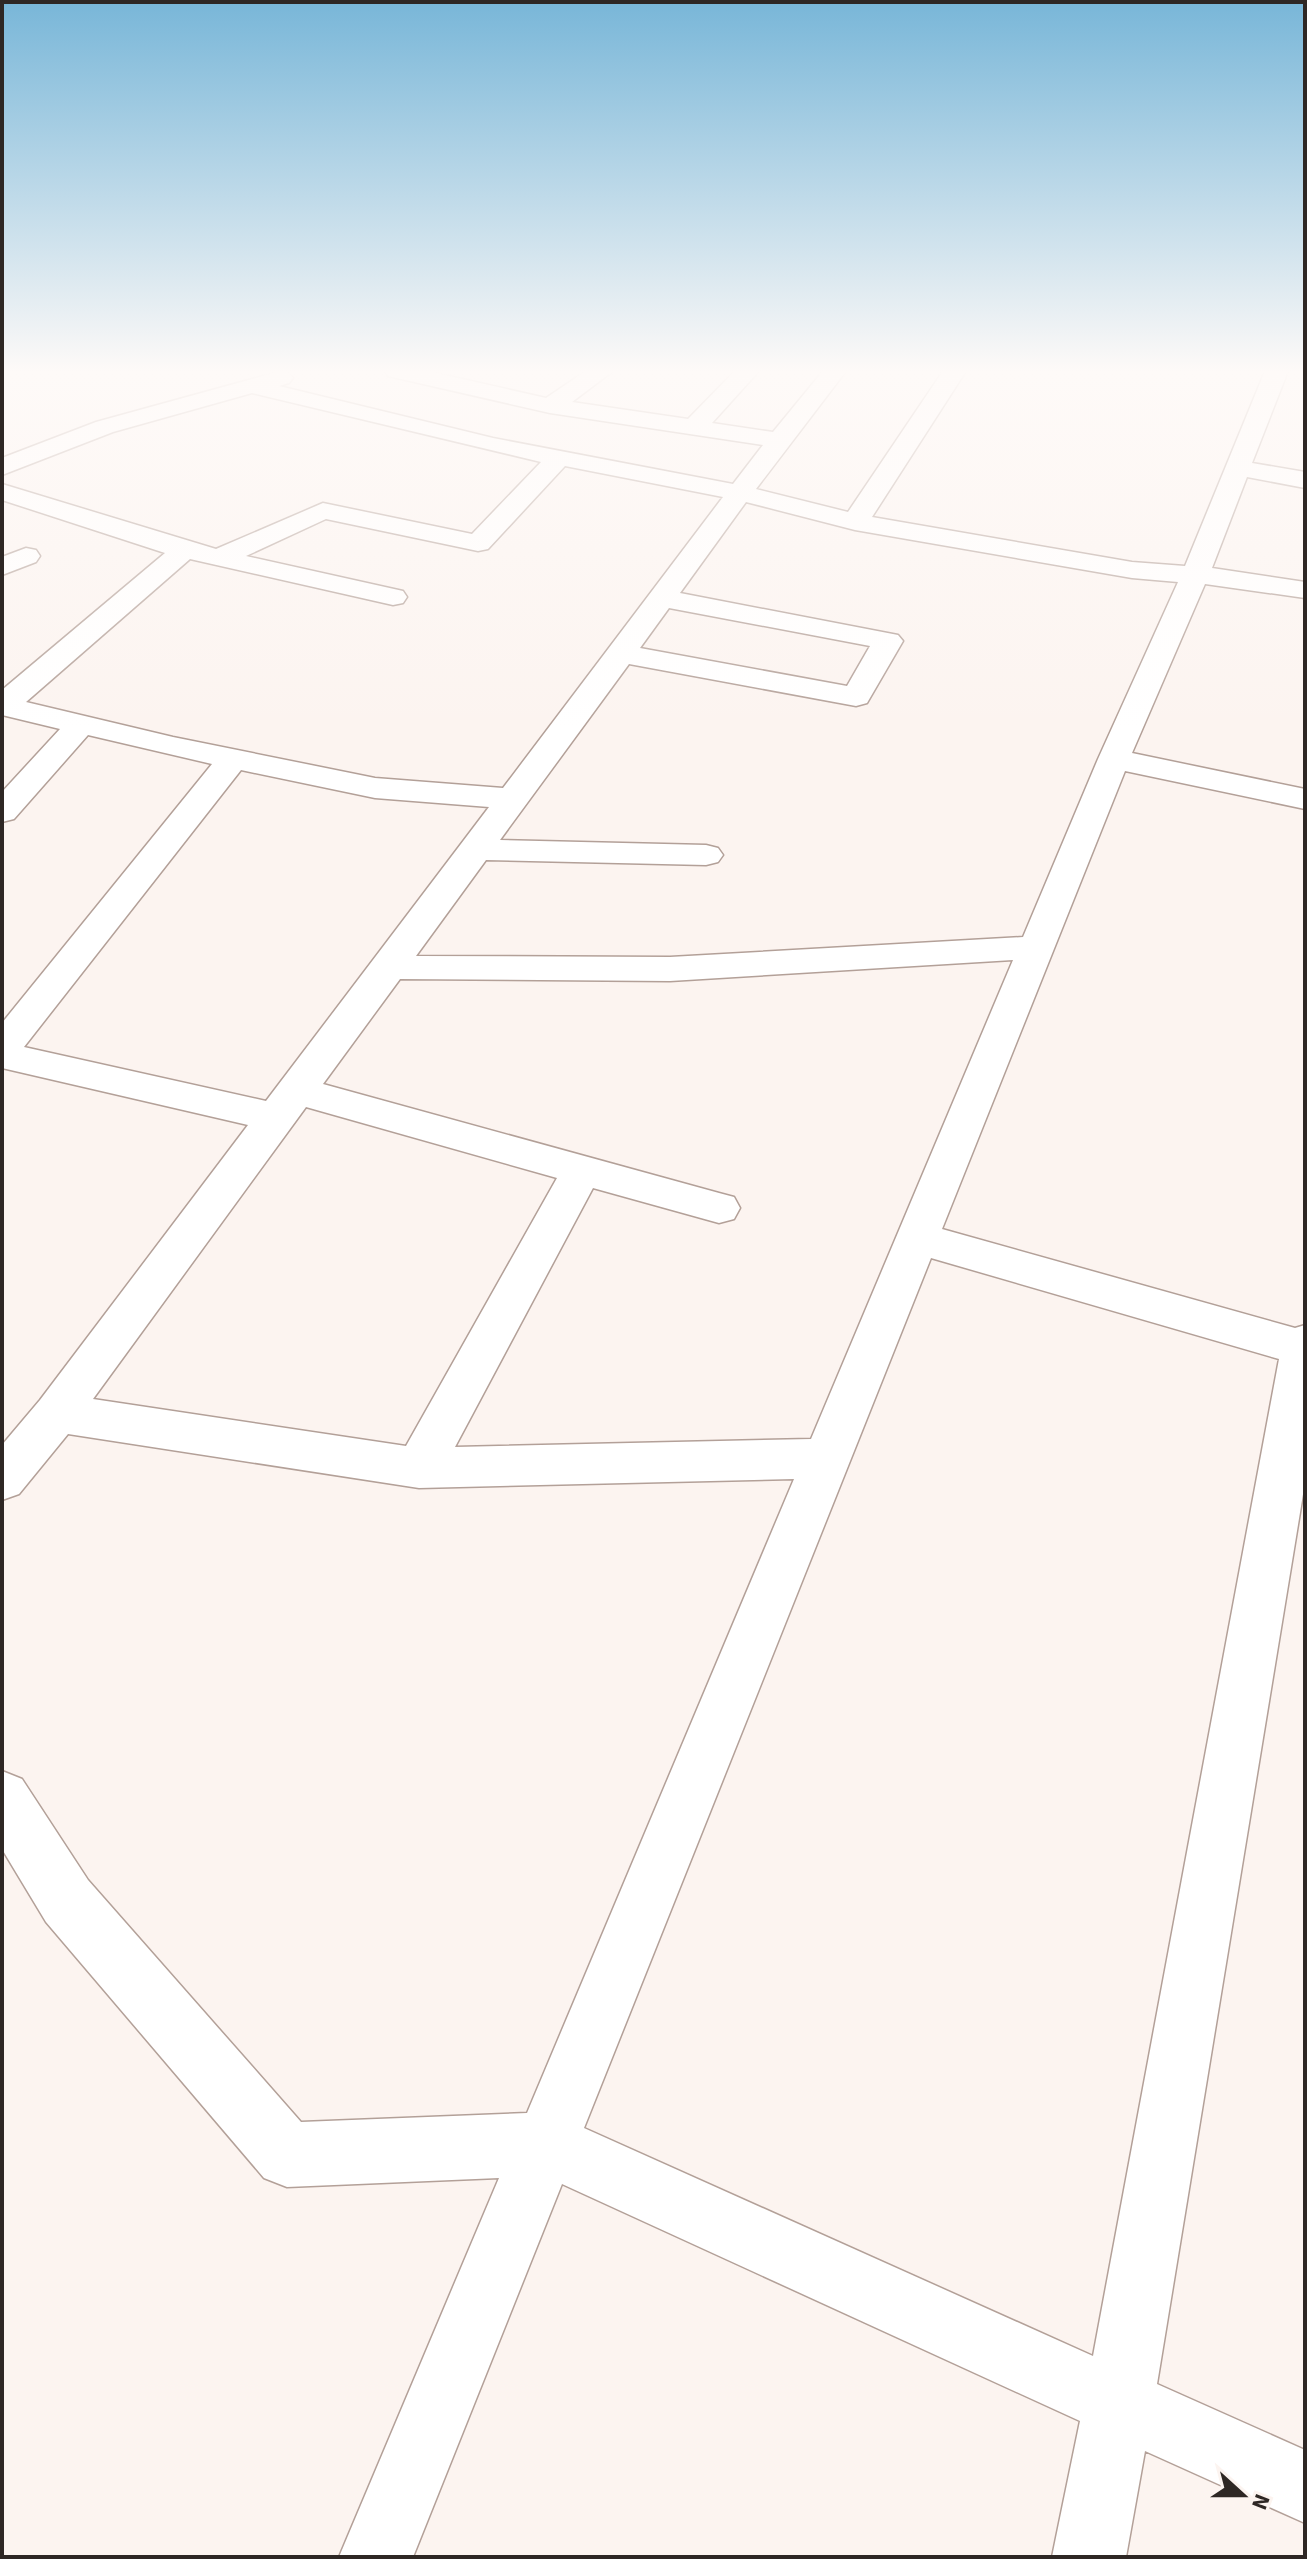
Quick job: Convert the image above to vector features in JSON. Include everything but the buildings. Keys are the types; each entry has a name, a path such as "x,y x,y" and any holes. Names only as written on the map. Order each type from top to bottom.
{"street":[{"path":"218,558 323,511 478,543 528,490"},
{"path":"729,490 855,522 1132,570 1238,578 1305,590"},
{"path":"2,1480 57,1413 744,490"},
{"path":"855,522 876,490"},
{"path":"376,2557 1114,759 1195,575 1227,490"},
{"path":"2,492 185,550 393,597"},
{"path":"2,706 185,550"},
{"path":"623,654 856,697 888,641 664,599"},
{"path":"2,706 375,788 516,799"},
{"path":"2,812 80,725"},
{"path":"233,759 2,1052 288,1104 582,1170 719,1208"},
{"path":"1114,759 1305,799"},
{"path":"478,850 706,855"},
{"path":"391,967 670,969 1038,947"},
{"path":"419,1468 582,1170"},
{"path":"918,1238 1305,1347 1119,2403 1089,2557"},
{"path":"57,1413 419,1468 828,1458"},
{"path":"2,1798 67,1901 287,2155 546,2144 1305,2487"}]}
